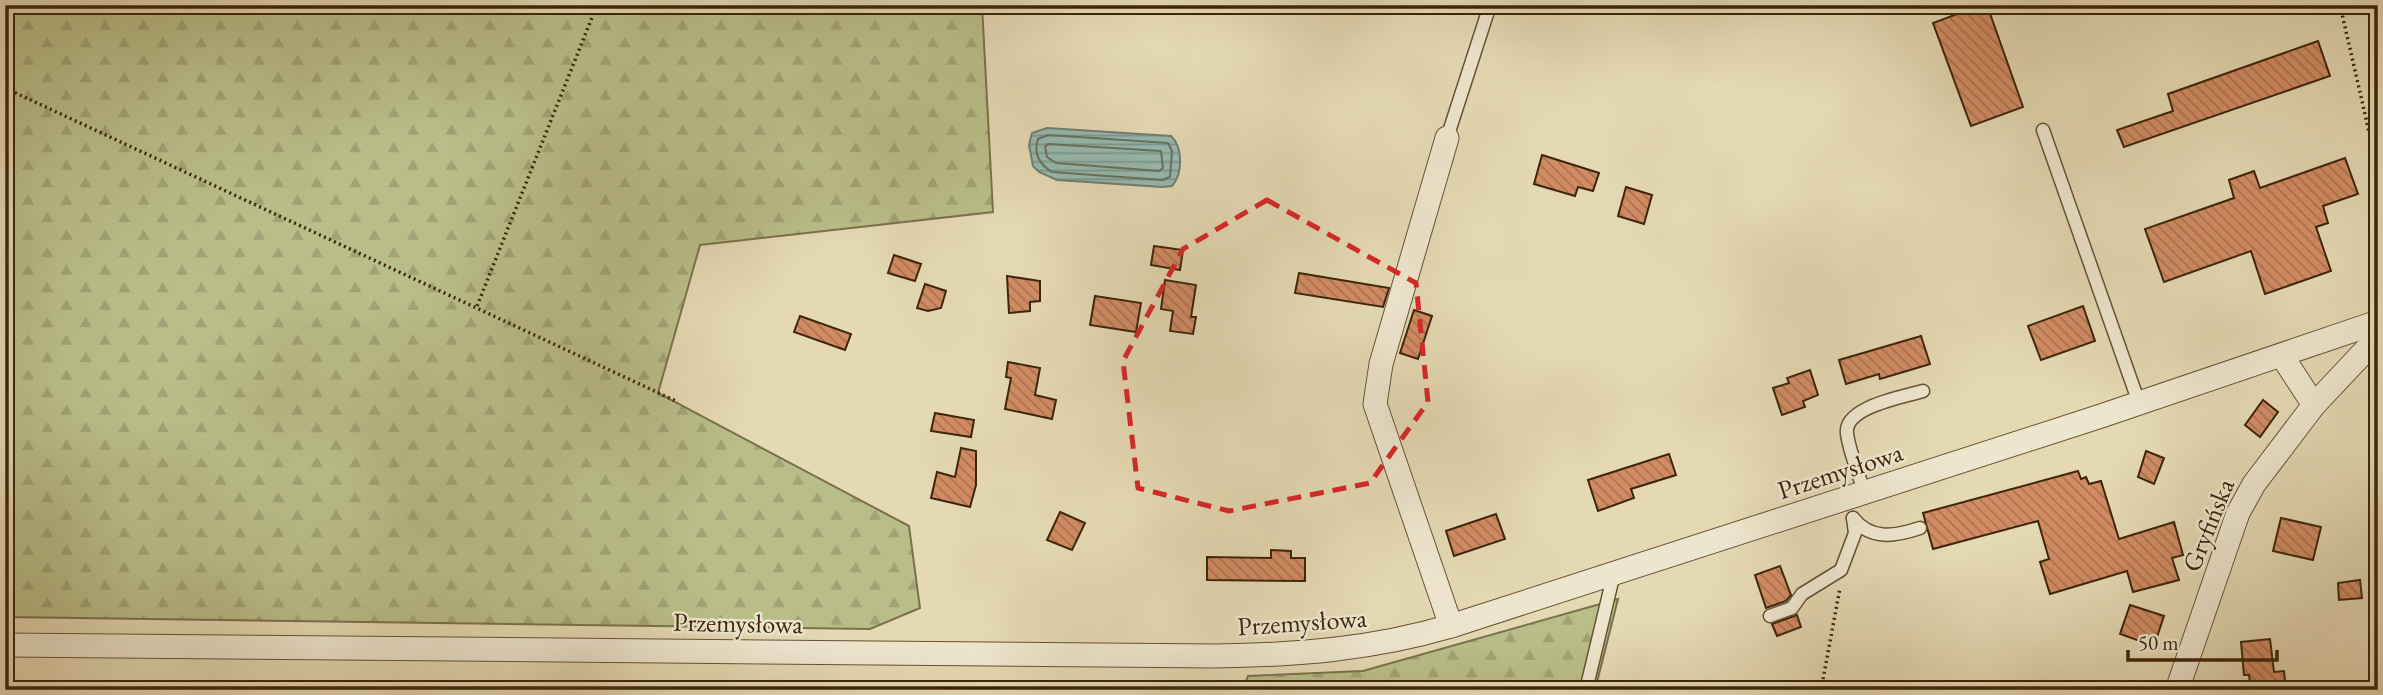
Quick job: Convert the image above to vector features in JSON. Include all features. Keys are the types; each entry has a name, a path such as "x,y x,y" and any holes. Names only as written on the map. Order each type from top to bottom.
{"street":[{"path":"1447,138 1381,364 1375,404 1451,626"},
{"name":"Przemysłowa","path":"5,645 1252,656 1354,649 1451,626 1615,573 1855,503 2378,322"},
{"name":"Gryfińska","path":"2178,690 2238,513 2263,470 2314,405 2378,337"},
{"path":"2282,356 2314,405"}],"lane":[{"path":"1447,138 1489,5"},
{"path":"2043,130 2139,403"},
{"path":"1770,617 1791,608 1802,594 1835,575 1843,565 1855,533 1855,503 1847,434 1853,418 1866,409 1923,391"},
{"path":"1855,503 1868,532 1881,536 1920,528"},
{"path":"1586,690 1615,573"}],"path":[{"path":"477,306 597,5"},
{"path":"2340,5 2378,171"},
{"path":"5,88 678,402"},
{"path":"1821,690 1843,565"}],"highlighted area":[{"path":"1267,200 1416,283 1428,402 1370,483 1229,511 1138,488 1123,361 1183,249"}],"green space":[{"path":"5,5 982,5 993,212 700,245 658,393 909,526 920,608 870,629 5,617"},
{"path":"1618,599 1595,690 1243,690 1248,676 1363,671"}],"water":[{"path":"1047,128 1171,136 1178,147 1180,161 1176,181 1172,186 1162,187 1057,180 1039,172 1033,166 1029,145 1032,133"}],"building":[{"path":"1987,5 2023,107 1971,126 1933,23"},
{"path":"2318,41 2330,76 2124,147 2117,130 2173,111 2168,94"},
{"path":"1542,155 1599,173 1593,191 1578,187 1575,196 1534,184"},
{"path":"2345,158 2358,194 2323,206 2328,223 2316,227 2331,271 2265,294 2251,251 2164,282 2145,229 2234,198 2229,180 2254,171 2260,188"},
{"path":"1626,187 1652,195 1644,224 1618,216"},
{"path":"1154,246 1183,250 1180,270 1151,265"},
{"path":"894,255 921,264 915,281 888,273"},
{"path":"1299,273 1389,288 1383,307 1295,293"},
{"path":"1007,276 1040,281 1040,301 1030,302 1030,311 1009,313"},
{"path":"1165,280 1196,285 1191,317 1196,317 1193,334 1170,331 1173,311 1161,309"},
{"path":"925,284 946,291 941,308 928,311 917,308"},
{"path":"1095,296 1141,303 1136,332 1090,325"},
{"path":"2083,306 2095,341 2041,360 2028,326"},
{"path":"1414,310 1432,316 1418,359 1400,353"},
{"path":"800,316 851,334 845,350 794,332"},
{"path":"1921,336 1930,364 1880,379 1879,374 1846,384 1839,360"},
{"path":"1008,362 1040,368 1035,395 1056,400 1052,419 1005,409 1011,378 1006,377"},
{"path":"1810,370 1818,395 1803,401 1805,407 1782,415 1773,388 1789,383 1787,378"},
{"path":"2263,400 2278,412 2260,437 2245,425"},
{"path":"935,413 974,420 971,437 931,431"},
{"path":"961,448 976,451 976,485 970,507 931,498 937,472 955,477"},
{"path":"2146,451 2164,458 2154,484 2138,477"},
{"path":"1669,454 1676,475 1631,489 1634,498 1598,511 1588,480"},
{"path":"2078,471 2081,479 2086,477 2089,484 2101,481 2119,539 2174,522 2183,555 2172,558 2179,580 2133,592 2127,571 2050,594 2040,562 2049,559 2038,521 1933,549 1923,513"},
{"path":"1060,512 1085,523 1072,550 1047,540"},
{"path":"1496,514 1505,539 1454,556 1446,531"},
{"path":"2281,518 2321,527 2313,560 2273,551"},
{"path":"1271,550 1291,551 1291,558 1305,558 1305,581 1207,580 1207,557 1271,558"},
{"path":"1780,566 1791,595 1786,601 1766,608 1755,575"},
{"path":"2360,580 2362,598 2339,600 2338,583"},
{"path":"2130,605 2164,616 2154,646 2120,634"},
{"path":"1797,615 1801,627 1777,636 1772,624"},
{"path":"2270,639 2274,672 2284,671 2286,690 2251,690 2249,675 2244,675 2241,642"}]}
